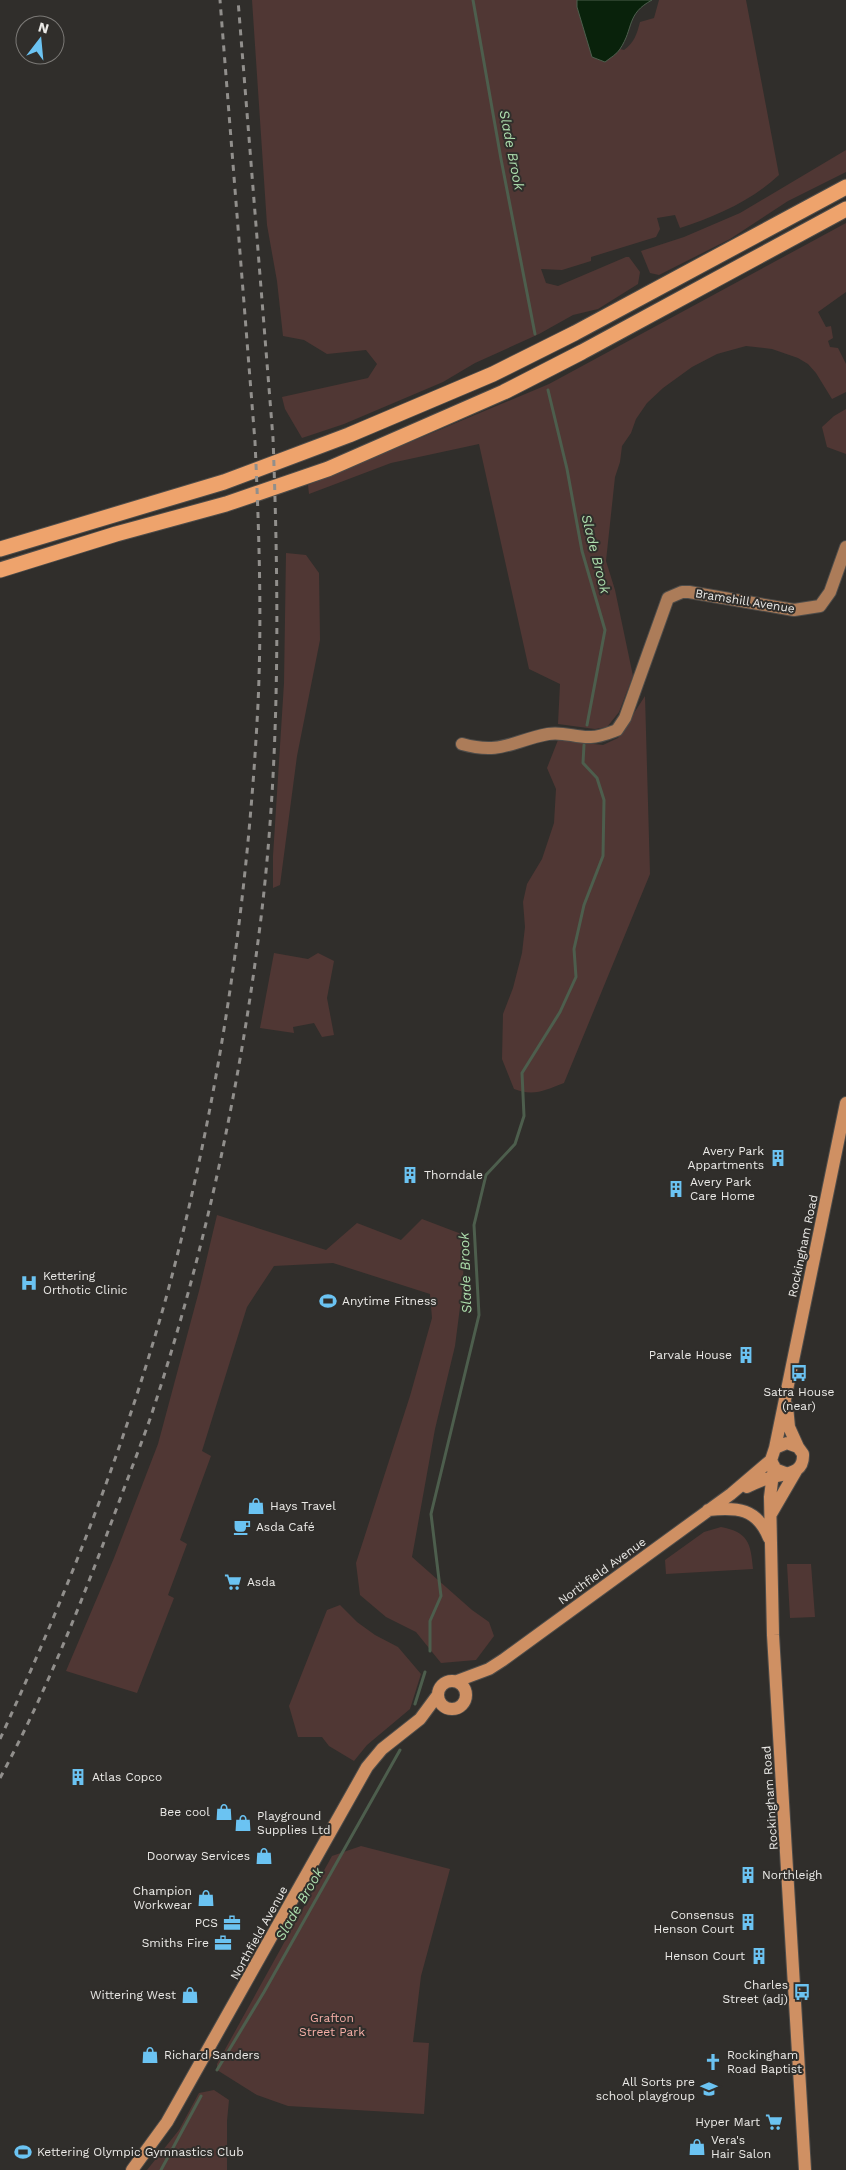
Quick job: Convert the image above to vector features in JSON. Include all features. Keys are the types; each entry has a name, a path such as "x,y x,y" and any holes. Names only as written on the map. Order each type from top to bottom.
{"highway":[{"path":"0,549 224,482 349,435 492,374 592,324 846,187"},
{"path":"0,570 226,504 328,469 512,388 846,209"}],"main road":[{"name":"Rockingham Road","path":"804,2170 773,1635 770,1496 778,1426 787,1396 846,1103"},
{"name":"Rockingham Road","path":"787,1396 789,1427 798,1447"},
{"path":"771,1514 792,1473 802,1465 804,1458 798,1447 787,1443 773,1463"},
{"name":"Northfield Avenue","path":"461,1686 503,1660 773,1463 792,1473"},
{"path":"707,1510 731,1509 753,1514 765,1528 771,1545"},
{"path":"452,1680 461,1686 466,1697 464,1703 457,1708 447,1708 438,1702 437,1696 443,1683 452,1680"},
{"name":"Northfield Avenue","path":"132,2170 168,2122 367,1767 382,1749 420,1719 437,1696"},
{"name":"Northfield Avenue","path":"420,1719 447,1708"}],"street":[{"name":"Bramshill Avenue","path":"462,744 480,749 493,749 548,734 561,733 592,738 617,730 625,718 662,609 672,594 690,592 794,610 807,610 820,606 830,592 846,548"}],"green space":[{"path":"252,0 577,0 577,7 592,57 605,62 620,49 624,50 633,41 640,22 654,18 659,0 746,0 779,175 757,193 707,218 680,228 675,215 657,218 660,229 656,237 591,257 591,261 562,270 541,269 546,283 558,286 626,257 629,257 640,272 638,284 598,309 573,315 539,334 475,363 443,382 344,424 302,438 285,409 282,397 368,378 377,364 366,350 327,354 304,340 283,336 277,281 267,225"},
{"path":"846,150 846,172 788,201 730,239 659,275 650,273 641,251 684,237 740,213"},
{"path":"846,223 846,292 818,312 826,327 831,326 833,338 828,341 830,347 838,348 846,364 846,392 832,399 816,373 808,364 798,358 772,349 746,346 717,354 692,367 663,388 647,403 622,446 620,462 615,477 606,561 615,590 633,676 619,712 607,727 595,729 558,724 560,684 529,669 479,444 391,463 309,494 308,485 549,384"},
{"path":"846,409 846,454 827,447 822,427 834,416"},
{"path":"286,553 306,555 319,573 320,640 297,756 280,885 273,888 273,856 284,683"},
{"path":"645,696 650,874 564,1083 539,1092 514,1089 502,1059 503,1014 513,988 522,953 525,927 523,902 527,884 542,859 554,823 556,789 547,768 558,740 603,745 618,738"},
{"path":"274,953 308,959 318,953 334,961 327,998 334,1035 322,1037 314,1023 293,1027 294,1033 260,1028"},
{"path":"217,1215 326,1250 357,1223 401,1240 422,1219 464,1235 463,1284 455,1346 435,1429 412,1557 472,1610 489,1622 494,1636 476,1660 441,1663 416,1632 386,1617 360,1595 356,1563 410,1396 432,1318 430,1294 333,1263 274,1266 247,1307 202,1451 211,1456 180,1540 187,1544 168,1595 174,1598 137,1693 66,1671 114,1558 158,1444 199,1291"},
{"path":"721,1527 737,1532 746,1540 751,1552 753,1569 666,1574 665,1560 704,1532"},
{"path":"787,1564 811,1564 815,1617 790,1618"},
{"path":"340,1605 357,1622 375,1635 398,1647 421,1674 410,1709 367,1745 354,1761 329,1746 322,1737 298,1737 289,1706 327,1610"},
{"name":"Grafton Street Park","path":"361,1846 450,1869 421,1976 413,2042 429,2043 424,2114 288,2106 257,2095 217,2070 217,2064 332,1856"},
{"path":"214,2090 229,2100 227,2170 147,2170 179,2130 199,2093"}],"shaded area":[{"path":"577,0 652,0 644,5 634,16 620,49 605,62 592,57 577,7"}],"waterway":[{"name":"Slade Brook","path":"473,0 535,334"},
{"name":"Slade Brook","path":"548,390 567,469 582,551 605,630 587,725"},
{"name":"Slade Brook","path":"430,1651 430,1621 441,1596 431,1514 479,1315 474,1225 486,1175 515,1144 524,1116 522,1073 560,1012 576,977 574,949 584,905 603,856 604,800 597,778 583,763 584,745"},
{"name":"Slade Brook","path":"415,1704 425,1672"},
{"name":"Slade Brook","path":"217,2070 264,1992 400,1750"},
{"name":"Slade Brook","path":"161,2170 201,2096"}],"railway":[{"path":"0,1739 49,1629 94,1516 115,1460 152,1345 169,1287 203,1143 217,1071 239,925 247,851 258,704 260,639 258,507 255,442 220,0"},
{"path":"0,1778 33,1713 76,1612 146,1431 169,1358 187,1296 218,1172 242,1045 261,918 272,798 275,738 277,618 275,498 273,438 238,0"}],"place":[{"name":"Avery Park Appartments","path":"778,1158"},
{"name":"Thorndale","path":"410,1175"},
{"name":"Avery Park Care Home","path":"676,1189"},
{"name":"Kettering Orthotic Clinic","path":"29,1283"},
{"name":"Anytime Fitness","path":"328,1301"},
{"name":"Parvale House","path":"746,1355"},
{"name":"Satra House (near)","path":"799,1373"},
{"name":"Hays Travel","path":"256,1506"},
{"name":"Asda Café","path":"242,1527"},
{"name":"Asda","path":"233,1582"},
{"name":"Atlas Copco","path":"78,1777"},
{"name":"Bee cool","path":"224,1812"},
{"name":"Playground Supplies Ltd","path":"243,1823"},
{"name":"Doorway Services","path":"264,1856"},
{"name":"Northleigh","path":"748,1875"},
{"name":"Champion Workwear","path":"206,1898"},
{"name":"Consensus Henson Court","path":"748,1922"},
{"name":"PCS","path":"232,1923"},
{"name":"Smiths Fire","path":"223,1943"},
{"name":"Henson Court","path":"759,1956"},
{"name":"Charles Street (adj)","path":"802,1992"},
{"name":"Wittering West","path":"190,1995"},
{"name":"Richard Sanders","path":"150,2055"},
{"name":"Rockingham Road Baptist","path":"713,2062"},
{"name":"All Sorts pre school playgroup","path":"709,2089"},
{"name":"Hyper Mart","path":"774,2122"},
{"name":"Vera's Hair Salon","path":"697,2147"},
{"name":"Kettering Olympic Gymnastics Club","path":"23,2152"}]}
